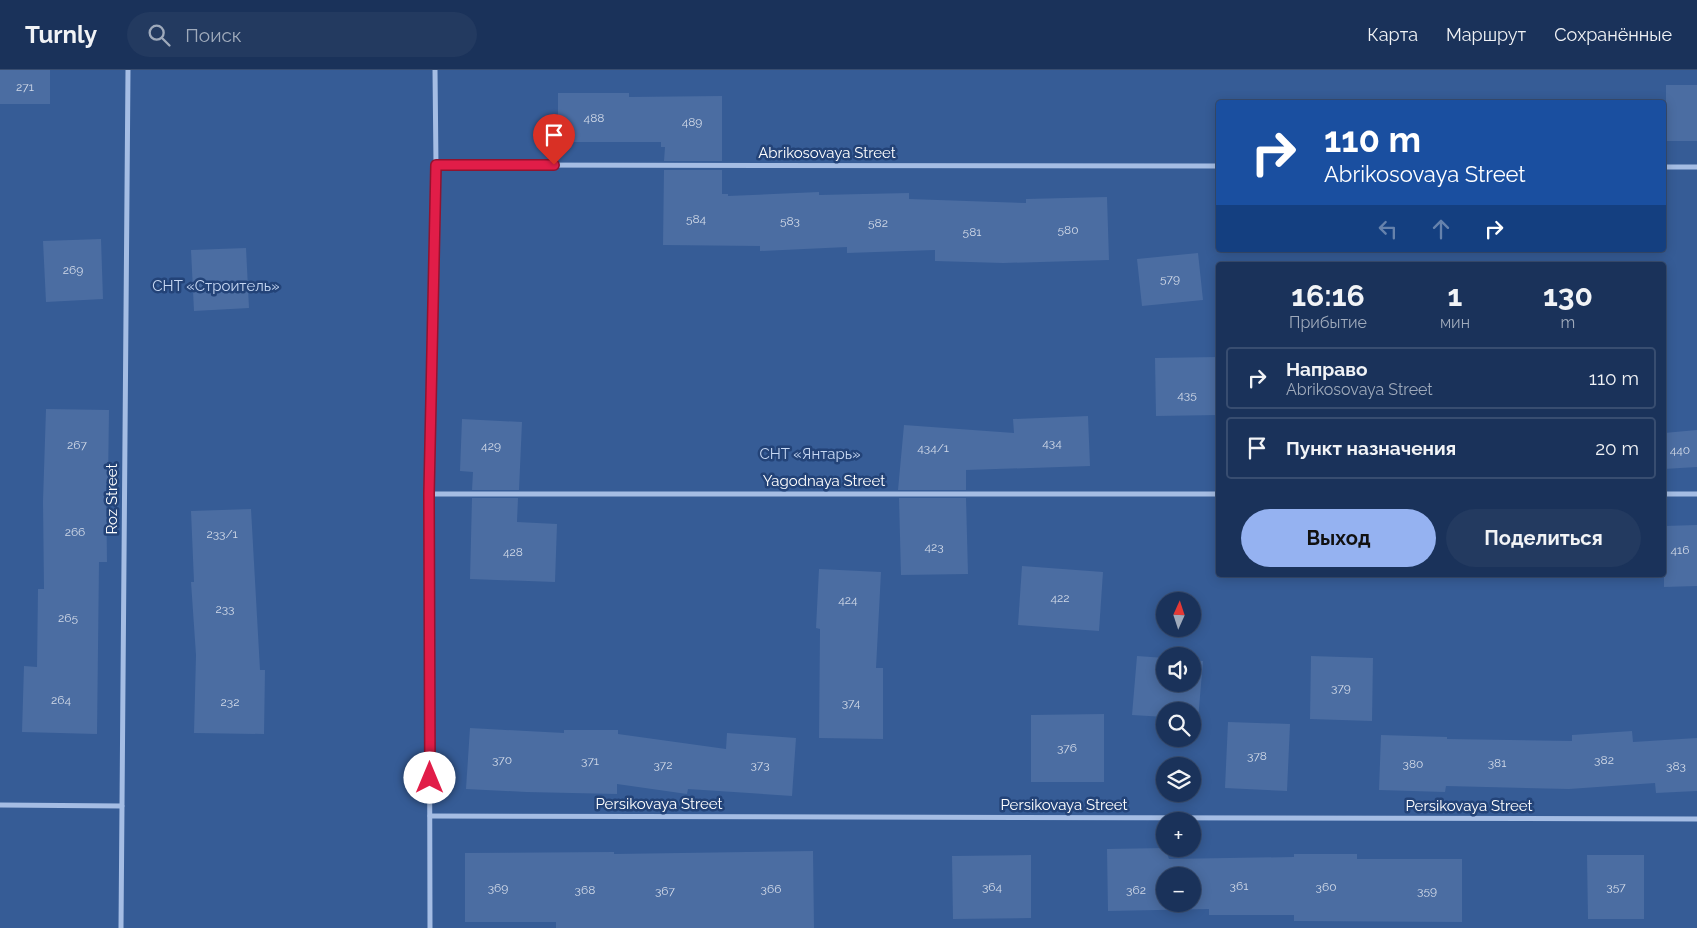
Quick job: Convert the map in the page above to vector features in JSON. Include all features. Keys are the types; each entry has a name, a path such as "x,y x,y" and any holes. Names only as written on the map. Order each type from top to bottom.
{"street":[{"name":"Roz Street","path":"121,928 128,70"},
{"path":"430,928 429,494 436,165 435,70"},
{"name":"Abrikosovaya Street","path":"436,165 1216,166"},
{"path":"1666,166 1697,166"},
{"name":"Yagodnaya Street","path":"429,494 1216,494"},
{"path":"1666,494 1697,494"},
{"path":"0,805 122,806"},
{"name":"Persikovaya Street","path":"430,816 1697,818"}],"green space":[{"name":"СНТ «Янтарь»","path":"0,70 1697,70 1697,928 0,928"}],"building":[{"path":"0,70 50,70 50,104 0,104"},
{"path":"1666,85 1697,85 1697,141 1666,141"},
{"path":"558,93 629,93 629,97 722,96 722,161 664,161 665,147 661,147 661,142 558,142"},
{"path":"664,170 722,170 722,194 728,194 728,196 819,192 819,195 909,193 909,199 1026,203 1026,199 1107,197 1109,260 1003,263 935,261 935,250 847,253 847,247 760,251 760,246 663,245"},
{"path":"101,239 103,299 46,302 43,241"},
{"path":"246,248 249,308 194,311 191,250"},
{"path":"1198,253 1203,300 1142,306 1137,259"},
{"path":"1216,357 1216,415 1156,416 1155,358"},
{"path":"46,409 109,410 108,482 106,482 107,562 99,562 97,734 22,732 24,666 37,667 38,589 44,589 43,501"},
{"path":"1088,416 1090,466 966,470 966,490 898,490 904,425 1014,433 1013,419"},
{"path":"462,419 522,422 519,490 472,490 473,472 460,471"},
{"path":"1697,430 1697,467 1666,469 1666,433"},
{"path":"472,498 518,498 517,522 557,524 555,582 470,579"},
{"path":"899,498 966,498 968,574 901,575"},
{"path":"251,509 260,670 265,670 264,734 194,733 196,655 191,582 194,582 191,511"},
{"path":"1697,525 1697,586 1664,587 1664,577 1666,577 1666,526"},
{"path":"1022,566 1103,572 1099,631 1018,625"},
{"path":"819,569 881,572 876,668 883,668 883,739 819,738 820,629 816,628"},
{"path":"1137,656 1156,657 1156,692 1200,692 1200,702 1156,702 1156,716 1132,715"},
{"path":"1311,656 1373,658 1372,721 1310,719"},
{"path":"1201,661 1203,661 1201,685"},
{"path":"1104,714 1104,782 1031,782 1031,715"},
{"path":"1228,722 1290,724 1287,791 1225,788"},
{"path":"470,728 564,733 564,730 618,730 618,734 726,749 727,733 796,738 792,796 688,789 687,794 617,784 617,794 466,789"},
{"path":"1632,731 1633,742 1697,738 1697,791 1656,793 1655,783 1569,789 1446,786 1445,792 1379,790 1381,735 1447,737 1447,739 1572,741 1572,735"},
{"path":"1156,848 1156,857 1168,857 1169,859 1294,857 1294,854 1357,854 1357,859 1462,859 1462,922 1294,921 1294,915 1209,915 1209,909 1201,909 1201,867 1156,867 1156,910 1108,911 1107,849"},
{"path":"813,851 814,928 556,928 556,922 465,922 465,853 614,852 614,854"},
{"path":"1031,855 1031,918 953,919 952,856"},
{"path":"1587,855 1644,855 1644,919 1588,919"}],"route":[{"path":"430,778 429,494 436,165 554,165"}],"park label":[{"name":"СНТ «Строитель»","path":"216,286"}]}
